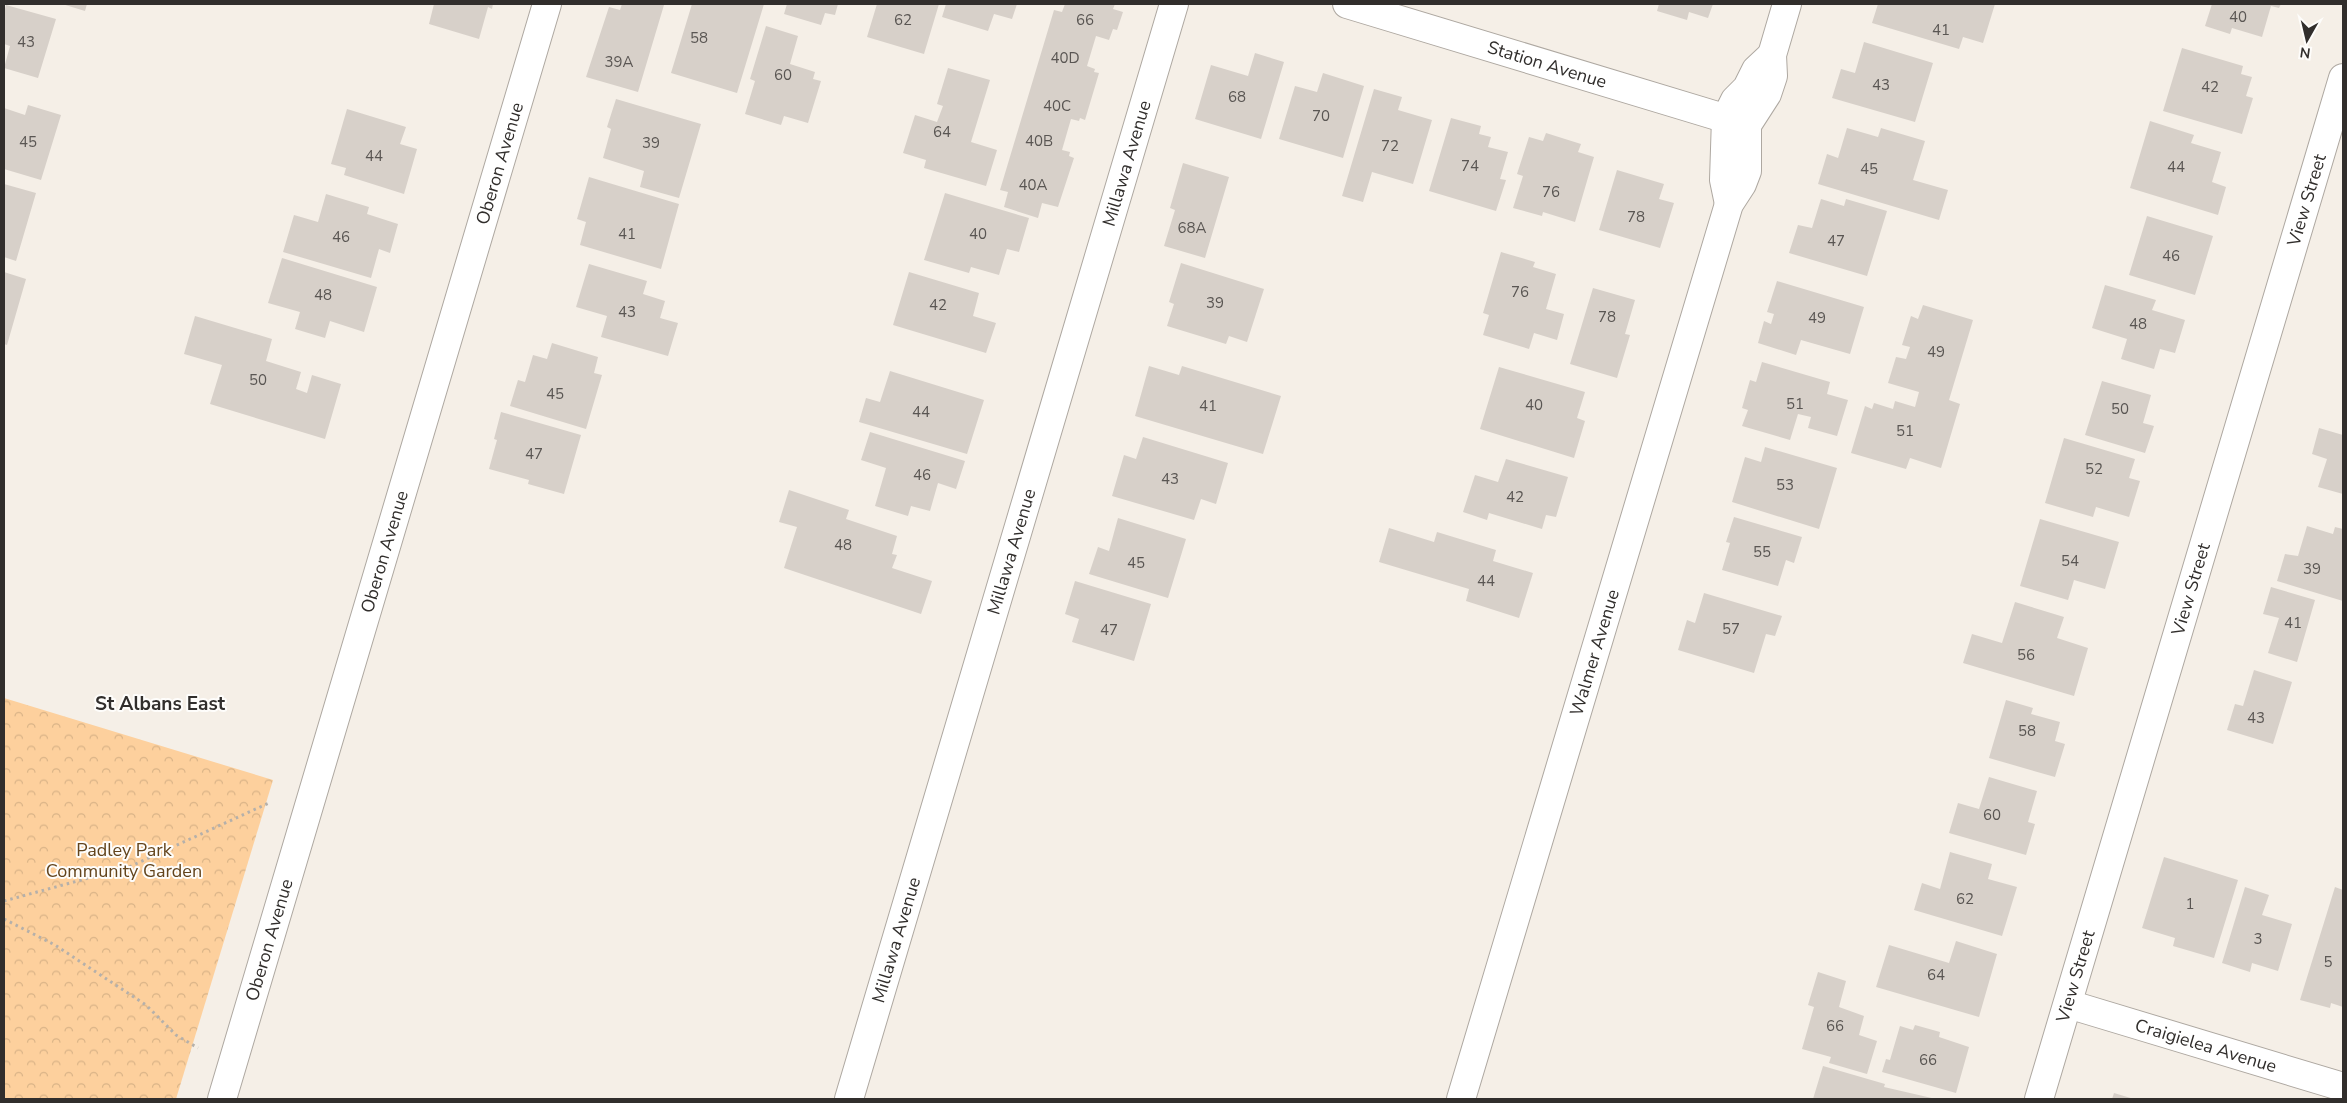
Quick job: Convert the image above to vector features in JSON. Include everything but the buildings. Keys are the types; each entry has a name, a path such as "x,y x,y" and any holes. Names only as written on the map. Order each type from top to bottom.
{"street":[{"name":"Oberon Avenue","path":"222,1099 547,4"},
{"name":"Millawa Avenue","path":"849,1099 1174,4"},
{"name":"Station Avenue","path":"1348,4 1737,122"},
{"path":"1737,122 1767,94 1772,76 1772,55 1787,4"},
{"name":"View Street","path":"2039,1099 2343,78"},
{"name":"Walmer Avenue","path":"1462,1099 1729,204 1742,184 1747,171 1737,122"},
{"name":"Craigielea Avenue","path":"2068,1004 2343,1087"}],"path":[{"path":"4,902 129,867 271,802"},
{"path":"4,919 54,945 146,1005 176,1035 198,1048"}],"green space":[{"name":"Padley Park Community Garden","path":"4,698 273,780 176,1099 4,1099"}],"district":[{"name":"St Albans East","path":"160,704"}]}
